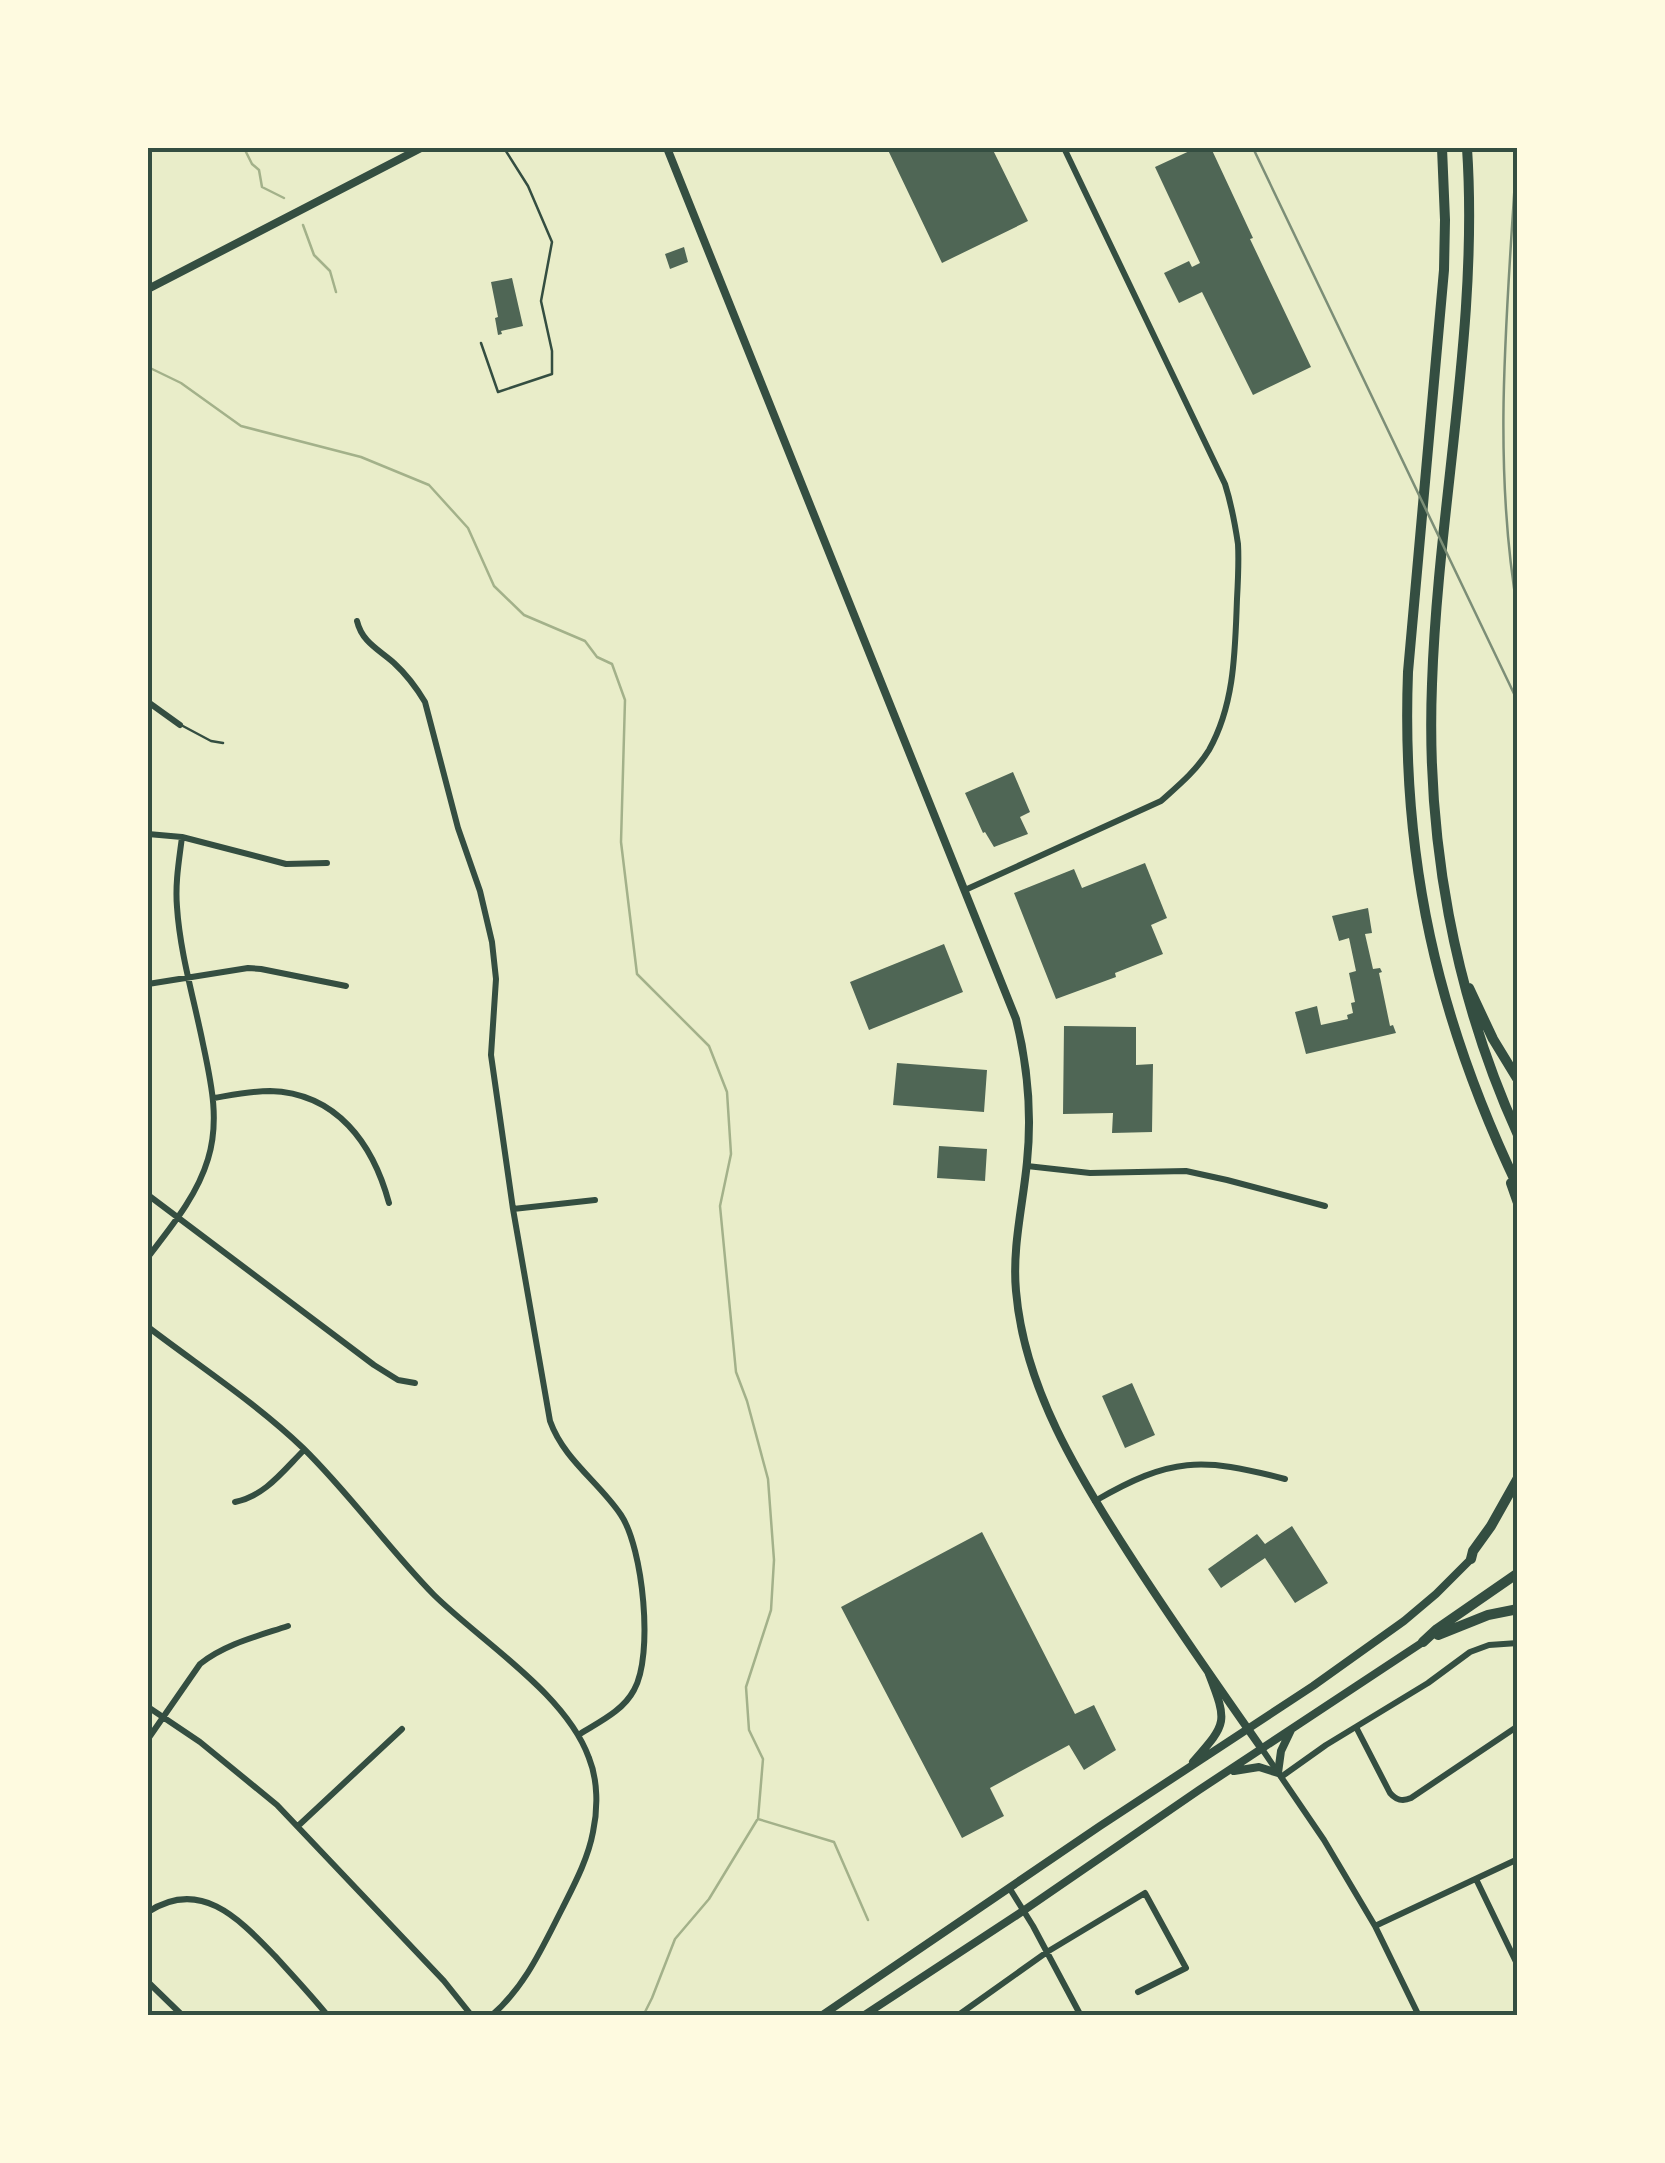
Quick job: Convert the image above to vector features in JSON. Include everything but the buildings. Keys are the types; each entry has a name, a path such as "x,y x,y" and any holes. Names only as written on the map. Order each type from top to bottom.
{"highway":[{"path":"1442,148 1444,270 1408,675 1407,772 1416,864 1434,960 1468,1071 1518,1187"},
{"path":"1467,148 1467,265 1432,684 1432,771 1442,872 1457,960 1480,1043 1518,1134"},
{"path":"1434,960 1457,960"},
{"path":"1457,960 1493,1039 1518,1080"},
{"path":"1502,1154 1518,1203"},
{"path":"1472,1559 1518,1478"},
{"path":"1472,1559 1518,1493"},
{"path":"1423,1642 1518,1573"},
{"path":"1423,1642 1458,1625 1518,1610"}],"main road":[{"path":"148,288 420,148"},
{"path":"667,148 1006,990 1027,1065 1030,1109 1027,1166 1015,1246 1016,1290 1035,1378 1095,1501 1168,1616 1262,1750"},
{"path":"821,2016 1404,1622 1472,1559"},
{"path":"863,2016 1423,1642"},
{"path":"1188,1768 1214,1738 1222,1722 1222,1706 1209,1674"},
{"path":"1226,1774 1258,1767 1280,1775 1281,1752 1291,1730"}],"street":[{"path":"965,890 1161,800 1200,764 1227,705 1230,686 1238,556 1225,484 1064,148"},
{"path":"357,621 364,639 397,665 424,702 461,840 488,919 496,980 491,1055 513,1209 554,1433 616,1507 628,1526 637,1554 645,1649 642,1672 625,1703 580,1734"},
{"path":"148,702 180,725"},
{"path":"148,834 182,838 286,864 328,862"},
{"path":"148,1257 203,1176 214,1123 214,1098 176,909 182,838"},
{"path":"148,984 261,968 346,986"},
{"path":"214,1098 284,1092 332,1111 360,1138 383,1182 389,1203"},
{"path":"1027,1166 1090,1173 1194,1172 1325,1206"},
{"path":"148,1195 374,1366 398,1380 415,1383"},
{"path":"513,1209 595,1200"},
{"path":"148,1327 304,1450 435,1595 553,1700 580,1734 595,1781 595,1820 589,1846 530,1972 491,2016"},
{"path":"235,1502 260,1492 304,1450"},
{"path":"1095,1501 1137,1479 1178,1465 1216,1465 1285,1480"},
{"path":"148,1739 208,1657 288,1626"},
{"path":"1280,1775 1401,1701 1470,1652 1488,1645 1518,1642"},
{"path":"148,1707 254,1784 444,1981 472,2016"},
{"path":"1356,1727 1390,1794 1404,1800 1518,1726"},
{"path":"298,1826 402,1729"},
{"path":"1262,1750 1324,1840 1375,1926 1419,2016"},
{"path":"1375,1926 1518,1859"},
{"path":"1476,1879 1518,1966"},
{"path":"1010,1889 1081,2016"},
{"path":"956,2016 1046,1952 1144,1893 1186,1968 1138,1992"},
{"path":"148,1912 164,1904 188,1900 230,1912 328,2016"},
{"path":"148,1982 183,2016"}],"lane":[{"path":"481,343 498,392 552,374 552,351 541,301 552,242 528,186 504,148"},
{"path":"180,725 223,743"}],"waterway":[{"path":"244,148 259,170 262,187 284,198"},
{"path":"303,225 314,255 330,271 336,292"},
{"path":"148,367 181,383 241,426 361,457 429,485 468,528 494,586 524,615 585,641 597,657 612,664 625,700 621,842 637,974 709,1046 727,1092 731,1154 720,1206 736,1372 768,1479 774,1560 771,1610 746,1687 749,1730 763,1759 758,1819 834,1842 868,1920"},
{"path":"643,2016 675,1939 709,1899 757,1820"}],"railway":[{"path":"1253,148 1518,702"},
{"path":"1517,148 1503,439 1518,613"}]}
